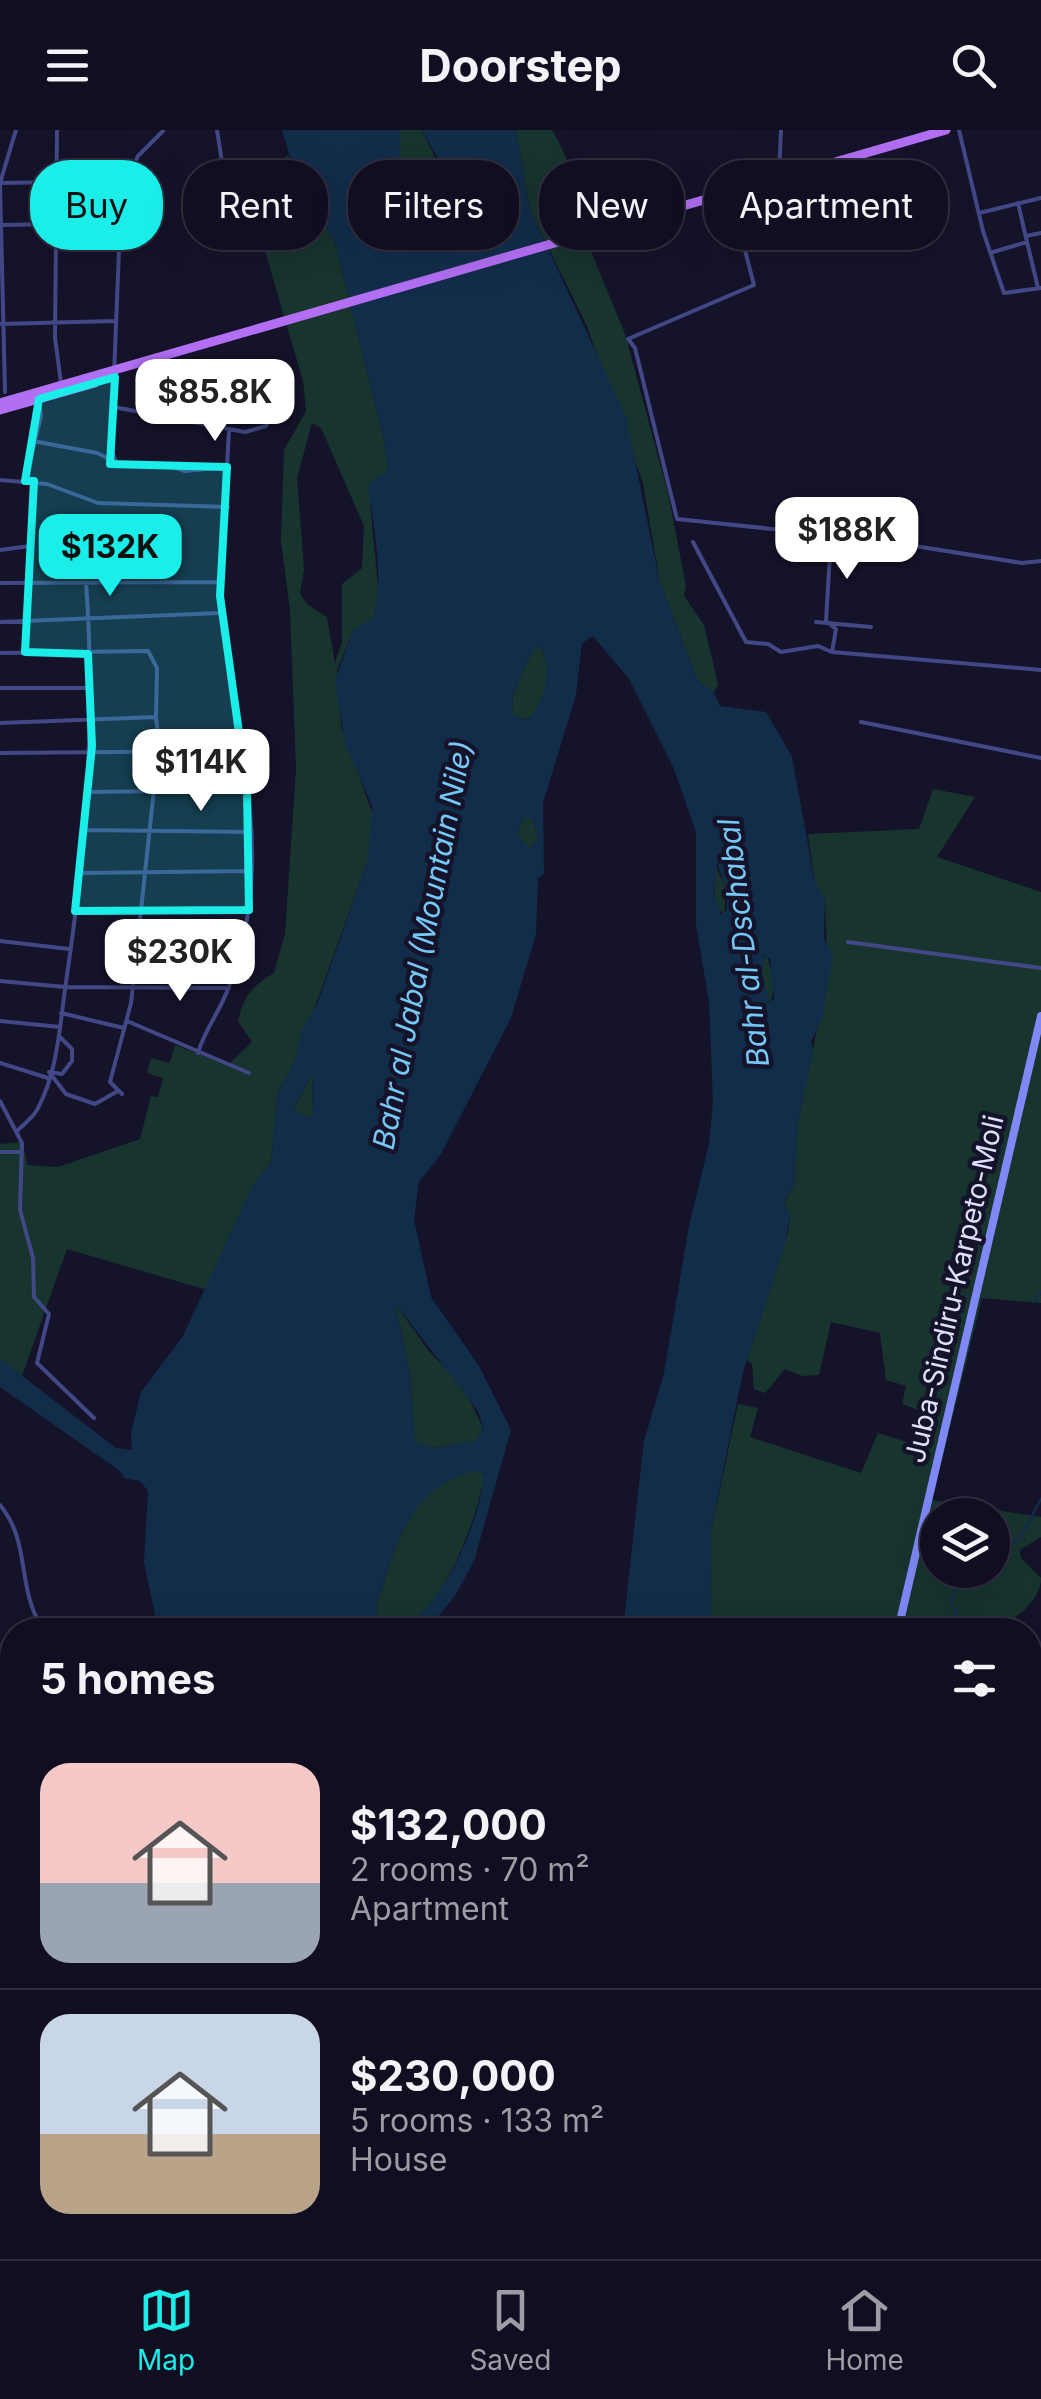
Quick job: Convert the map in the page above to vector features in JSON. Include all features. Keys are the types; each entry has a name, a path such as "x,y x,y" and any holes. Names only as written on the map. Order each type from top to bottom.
{"main road":[{"path":"843,160 946,130"},
{"path":"0,407 704,200"},
{"path":"0,407 39,400 62,389"},
{"name":"Juba-Sindiru-Karpeto-Moli","path":"901,1618 1041,1016"}],"street":[{"path":"5,392 0,324 0,183 16,130"},
{"path":"56,130 57,160"},
{"path":"136,160 163,130"},
{"path":"217,130 222,160"},
{"path":"779,160 780,130"},
{"path":"960,130 979,214 1004,293 1040,288 1018,203"},
{"path":"2,141 11,144"},
{"path":"0,183 30,182"},
{"path":"979,214 1041,198"},
{"path":"0,226 30,225"},
{"path":"992,252 1041,233"},
{"path":"58,250 56,320 62,389"},
{"path":"116,462 111,449 119,250"},
{"path":"746,250 754,284 628,340 635,348 677,519 1022,563 1041,560"},
{"path":"0,324 116,321"},
{"path":"114,407 229,430 266,426 285,396"},
{"path":"25,481 41,416 39,400"},
{"path":"198,1053 229,988 249,910 251,871 248,790 239,751 221,613 229,430"},
{"path":"33,441 98,453 116,462 164,464 185,471 227,468"},
{"path":"0,480 34,482 98,503 228,507"},
{"path":"25,652 34,482"},
{"path":"806,533 827,547 832,560 826,621"},
{"path":"832,560 866,541"},
{"path":"693,542 746,642 768,644 782,652 818,646 832,652 1041,670"},
{"path":"0,550 30,546"},
{"path":"18,1130 37,1112 48,1075 59,1036 71,950 90,754 86,582"},
{"path":"0,583 221,582"},
{"path":"0,622 221,613"},
{"path":"826,621 836,630 832,652"},
{"path":"816,622 871,628"},
{"path":"0,653 152,653 157,668 158,752 143,910 133,987 110,1082 120,1092 95,1104 66,1094 48,1075"},
{"path":"0,688 89,688"},
{"path":"0,724 156,717"},
{"path":"861,722 1041,758"},
{"path":"0,753 239,751"},
{"path":"88,792 248,790"},
{"path":"84,830 251,832"},
{"path":"79,873 251,871"},
{"path":"75,910 249,910"},
{"path":"0,941 71,950"},
{"path":"848,942 1041,968"},
{"path":"0,981 65,987 229,988"},
{"path":"61,1014 124,1028"},
{"path":"0,1021 60,1027"},
{"path":"126,1021 248,1073"},
{"path":"0,1062 48,1075 62,1074 72,1061 72,1049 59,1036"},
{"path":"0,1101 18,1130 22,1152 20,1210 33,1258 32,1290 40,1310 49,1314 36,1363 94,1418"},
{"path":"0,1152 22,1152"},
{"path":"0,1506 14,1522 23,1549 24,1585 37,1618"}],"highlighted area":[{"path":"115,377 110,464 227,467 220,596 247,790 249,910 75,911 92,746 88,654 25,652 34,481 25,481 39,399"}],"green space":[{"path":"400,130 422,130 436,160 400,160"},
{"path":"516,130 552,130 567,160 539,160 539,229 530,211"},
{"path":"328,231 335,242 388,470 370,504 379,596 373,618 353,631 337,670 341,726 373,815 368,860 295,1062 278,1092 271,1162 251,1189 207,1290 67,1249 22,1376 0,1359 0,1144 23,1142 27,1165 58,1167 140,1139 151,1096 158,1097 163,1078 147,1073 151,1058 170,1063 175,1045 228,1065 252,1042 238,1021 246,998 274,973 285,934 296,769 290,610 281,541 284,450 306,411 303,381 265,250 328,250","holes":["312,423 321,428 364,526 362,568 342,584 342,642 335,663 327,617 308,605 300,594 304,570 297,478"]},
{"path":"549,250 590,250 625,334 668,493 686,586 684,596 704,625 718,684 714,693 698,681 660,583 643,483 586,324"},
{"path":"534,647 541,648 545,657 547,683 533,716 522,720 512,713 513,694"},
{"path":"933,789 975,797 937,857 1041,892 1041,1303 982,1298 932,1498 920,1498 920,1588 1010,1588 1010,1512 1041,1517 1041,1537 1020,1550 1021,1558 1041,1578 1039,1589 1016,1618 711,1618 710,1535 738,1404 758,1408 750,1437 861,1473 878,1433 910,1443 921,1411 902,1404 906,1386 886,1380 880,1333 831,1322 819,1375 802,1376 785,1369 765,1393 754,1389 752,1364 747,1360 788,1232 790,1217 784,1203 794,1185 798,1120 828,976 825,899 815,883 808,834 919,829"},
{"path":"524,816 532,818 538,839 529,850 517,835"},
{"path":"715,864 726,888 724,915 715,905"},
{"path":"767,955 774,984 771,1002 762,978"},
{"path":"312,1074 313,1115 309,1118 293,1111"},
{"path":"395,1303 428,1350 464,1388 483,1428 476,1441 436,1448 415,1444 410,1373"},
{"path":"481,1470 484,1477 473,1519 450,1575 417,1617 378,1618 378,1599 410,1516 434,1488 449,1478"}],"water":[{"path":"282,130 400,130 400,160 348,160 348,250 519,250 519,160 436,160 422,130 516,130 530,210 539,229 539,250 549,250 626,417 660,583 698,681 714,693 720,706 766,712 792,757 815,883 825,899 824,939 833,955 822,1019 811,1041 813,1052 798,1120 794,1185 784,1202 790,1216 785,1244 743,1372 710,1535 711,1618 624,1618 644,1441 664,1373 689,1226 709,1144 713,1102 709,1002 696,925 696,832 674,769 629,679 593,636 582,643 576,695 543,803 544,874 538,878 536,934 511,1018 441,1154 419,1182 414,1220 431,1297 479,1366 511,1430 474,1561 455,1596 437,1618 413,1618 435,1597 465,1544 482,1490 483,1472 456,1477 439,1487 413,1513 396,1547 377,1603 378,1618 156,1618 144,1562 148,1491 140,1481 124,1478 120,1471 0,1387 0,1359 116,1448 132,1450 131,1433 141,1392 183,1336 251,1189 271,1162 278,1092 295,1062 301,1033 317,1004 368,860 372,806 345,743 335,681 353,630 373,618 378,568 368,485 388,470 335,242 328,231 328,160 291,160","holes":["534,647 541,648 547,666 544,691 533,716 522,720 512,713 513,694","524,817 532,818 538,839 529,849 517,834","717,863 726,888 727,910 721,915 714,894","765,955 770,959 774,999 769,1002 762,970","312,1074 313,1115 309,1118 293,1110","395,1303 478,1411 483,1427 476,1441 436,1448 415,1443 410,1373"]}],"waterway":[{"path":"1034,1302 1041,1292"},
{"path":"1010,1544 1020,1538 1041,1499"},
{"path":"958,1588 952,1594 952,1607 959,1618"}],"water label":[{"name":"Bahr al-Dschabal","path":"743,943"},
{"name":"Bahr al Jabal (Mountain Nile)","path":"422,945"}]}
